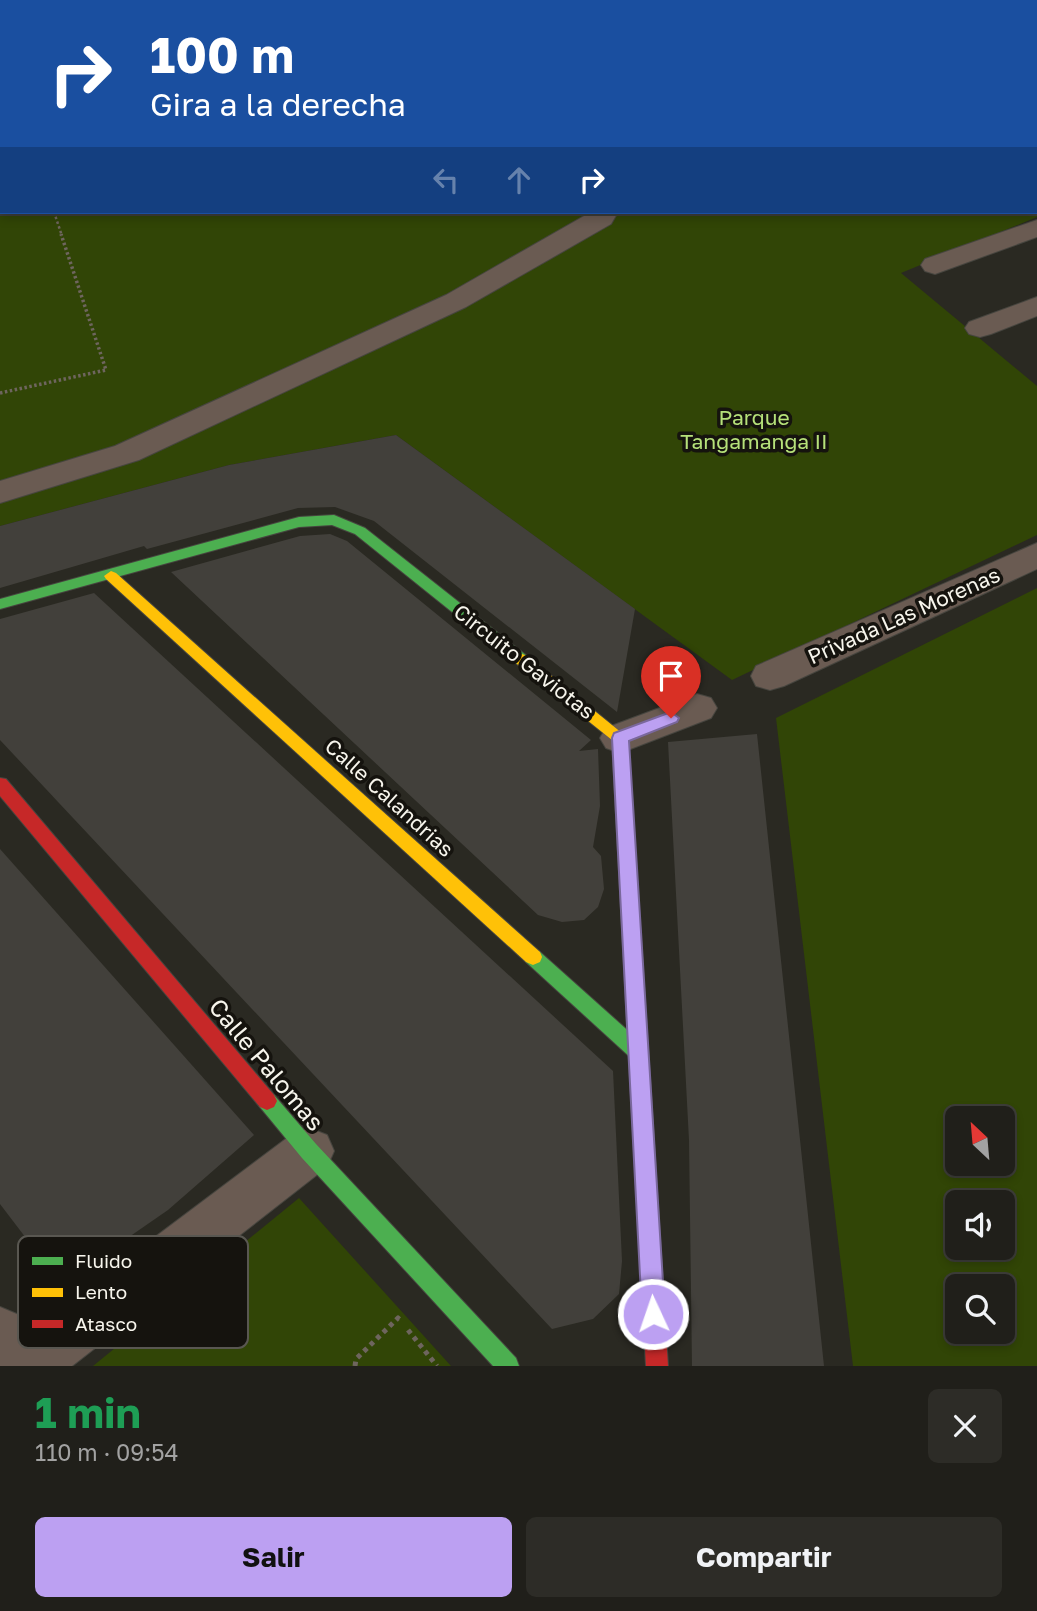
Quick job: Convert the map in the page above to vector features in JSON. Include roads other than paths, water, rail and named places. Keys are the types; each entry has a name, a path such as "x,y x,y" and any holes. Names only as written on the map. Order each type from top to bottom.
{"street":[{"path":"0,492 127,453 456,301 601,218 603,214"},
{"path":"935,265 1037,228"},
{"path":"980,328 1037,306"},
{"name":"Circuito Gaviotas","path":"0,604 111,576 299,522 334,520 360,531 620,738"},
{"name":"Privada Las Morenas","path":"770,676 1037,555"},
{"name":"Calle Calandrias","path":"111,576 637,1051"},
{"path":"657,1366 620,738 697,708"},
{"name":"Calle Palomas","path":"0,784 309,1151 508,1366"},
{"path":"198,1236 309,1151"},
{"path":"0,1334 21,1366"},
{"path":"28,1366 52,1348"}],"park label":[{"name":"Parque Tangamanga II","path":"754,430"}]}
